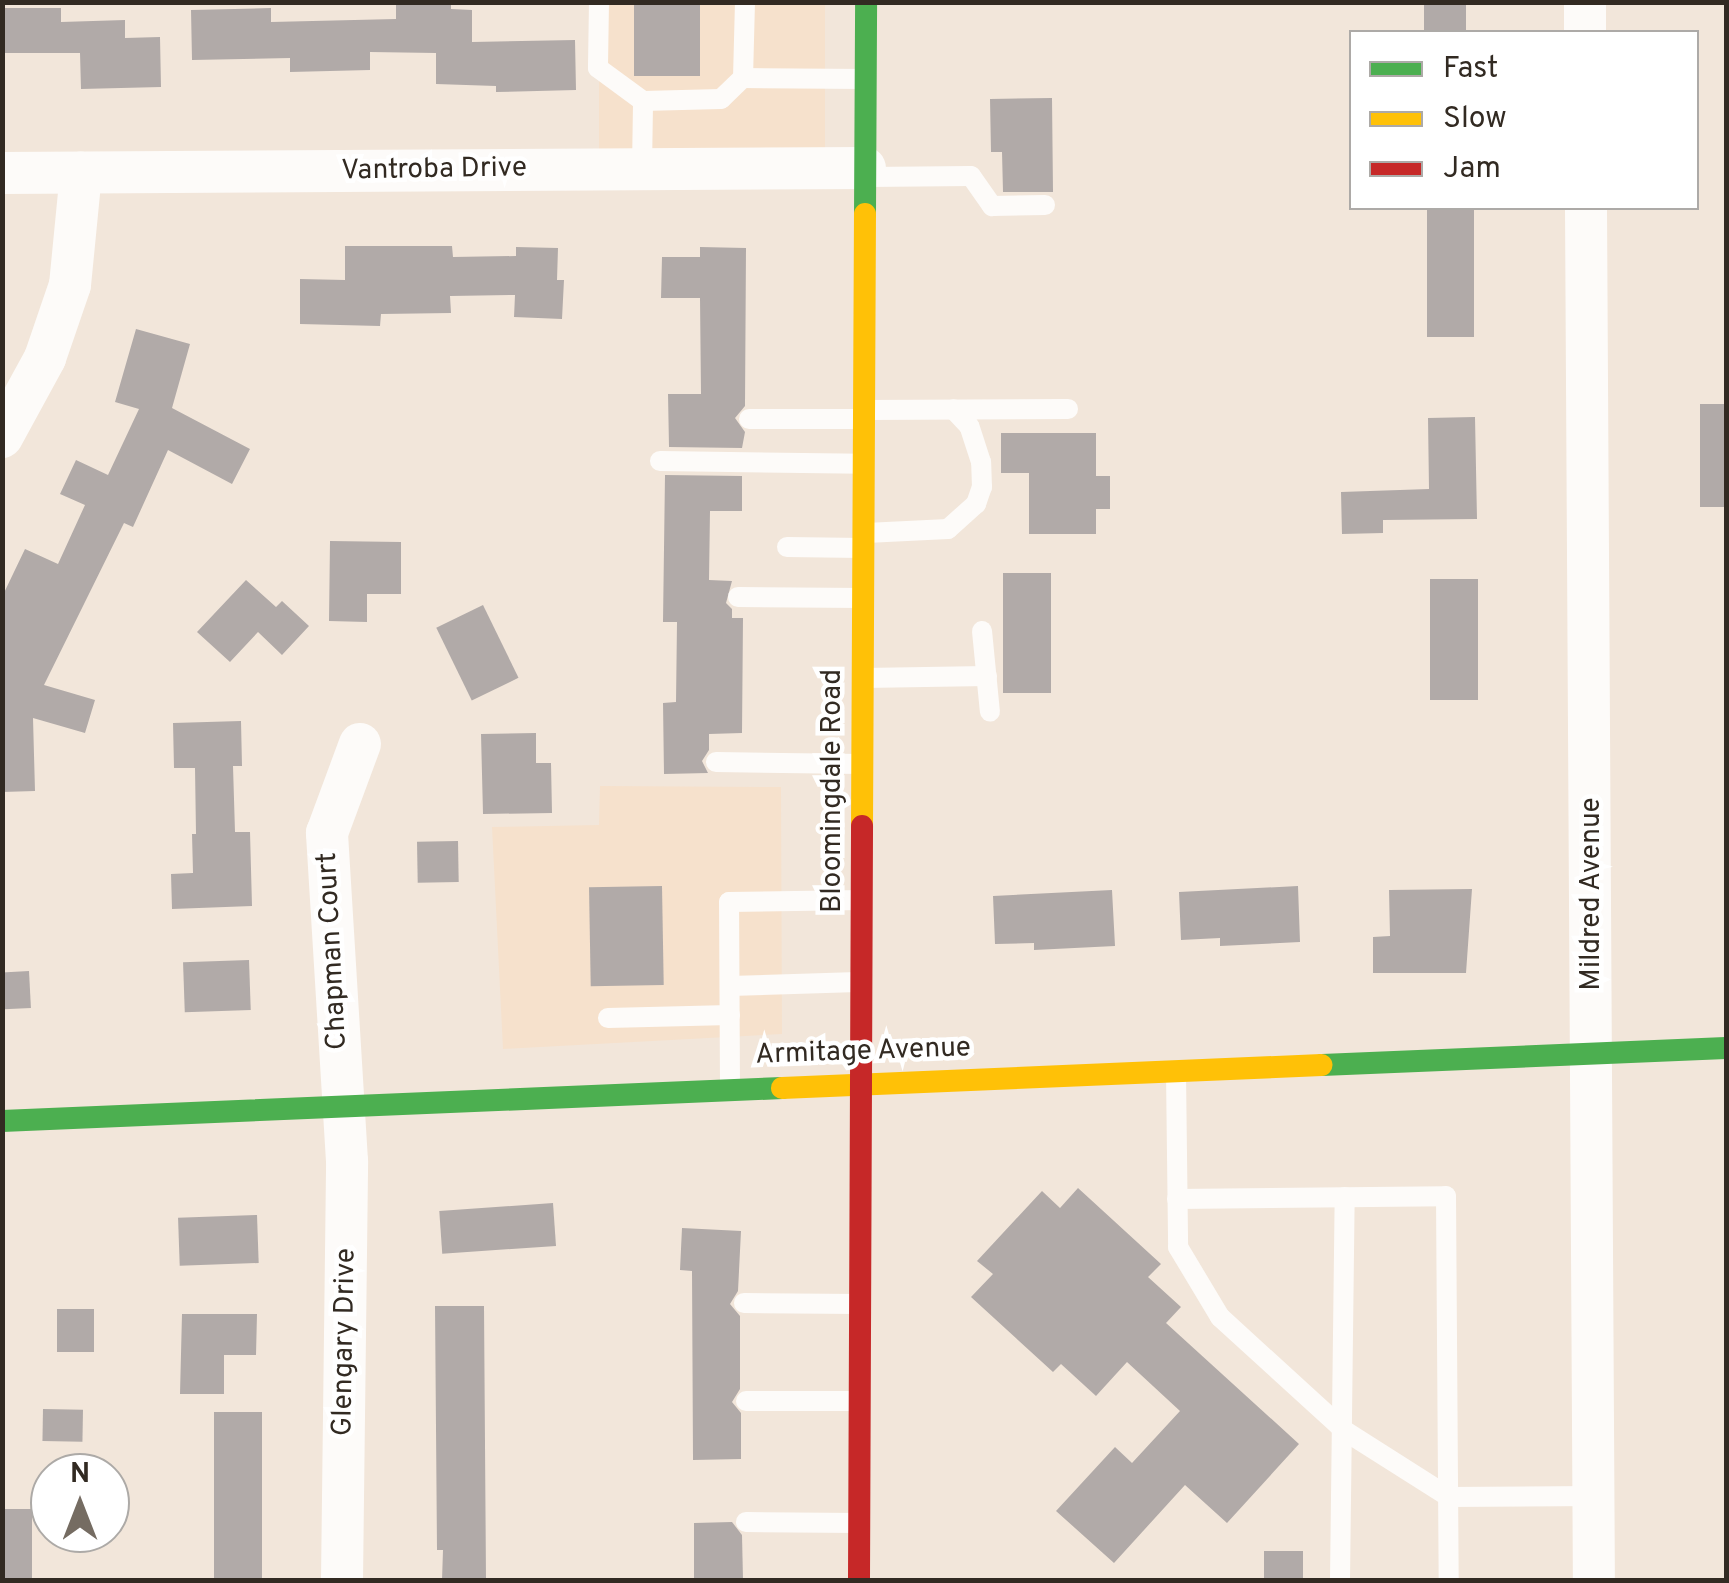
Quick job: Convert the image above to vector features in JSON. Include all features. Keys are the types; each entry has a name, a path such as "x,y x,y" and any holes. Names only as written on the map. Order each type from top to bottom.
{"street":[{"name":"Bloomingdale Road","path":"859,1580 866,2"},
{"path":"1585,2 1585,30"},
{"name":"Vantroba Drive","path":"2,173 642,168 865,173"},
{"path":"2,437 45,358 64,302 81,174"},
{"name":"Mildred Avenue","path":"1586,210 1594,1580"},
{"name":"Chapman Court","path":"341,1105 327,833 360,744"},
{"name":"Armitage Avenue","path":"2,1121 730,1087 1726,1048"},
{"name":"Glengary Drive","path":"341,1105 347,1161 342,1580"}],"lane":[{"path":"599,2 598,68 643,101 721,98 743,78 865,79"},
{"path":"743,78 745,2"},
{"path":"642,168 643,101"},
{"path":"865,173 971,176 992,206 1046,205"},
{"path":"788,548 948,529 976,504 981,462 969,426 953,409"},
{"path":"748,419 953,409 1068,409"},
{"path":"660,462 864,464"},
{"path":"738,597 864,598"},
{"path":"982,631 990,712"},
{"path":"863,678 987,676"},
{"path":"716,762 863,764"},
{"path":"730,1087 729,902 863,900"},
{"path":"730,986 862,982"},
{"path":"608,1018 730,1015"},
{"path":"1176,1072 1178,1247 1220,1317 1344,1431 1448,1498 1594,1496"},
{"path":"1178,1199 1446,1196 1449,1580"},
{"path":"1340,1580 1346,1197"},
{"path":"744,1303 861,1304"},
{"path":"746,1401 860,1402"},
{"path":"746,1522 860,1523"}],"shaded area":[{"path":"599,3 825,3 825,170 599,170"},
{"path":"600,786 781,787 782,1034 503,1049 492,827 599,825"}],"building":[{"path":"396,2 451,2 451,9 472,10 472,42 575,40 576,90 496,92 496,86 436,84 436,53 370,52 370,70 290,72 290,58 192,60 191,10 271,8 271,22 396,19"},
{"path":"634,2 700,2 700,76 634,76"},
{"path":"1424,2 1466,2 1466,30 1424,30"},
{"path":"2,8 61,8 61,22 125,20 125,38 160,37 161,87 81,89 80,53 2,53"},
{"path":"1052,98 1053,192 1003,192 1002,152 991,152 990,99"},
{"path":"1427,210 1474,210 1474,337 1427,337"},
{"path":"345,246 452,246 453,257 516,256 516,247 558,248 557,280 564,280 562,319 514,317 515,295 450,296 451,313 381,314 380,326 300,324 300,279 345,280"},
{"path":"700,247 746,248 745,406 735,418 745,432 742,448 669,447 668,394 701,394 700,298 661,298 662,257 700,257"},
{"path":"136,329 190,344 172,408 250,449 232,484 168,450 133,527 124,523 44,685 95,700 85,733 33,718 35,791 2,792 2,597 25,549 58,564 85,505 60,494 76,460 108,475 139,409 115,402"},
{"path":"1700,404 1726,404 1726,507 1700,507"},
{"path":"1475,417 1477,519 1383,520 1383,533 1342,534 1341,492 1429,489 1428,418"},
{"path":"1001,433 1096,433 1096,476 1110,476 1110,509 1096,509 1096,534 1029,534 1029,473 1001,473"},
{"path":"665,475 742,476 742,511 710,511 709,580 732,581 726,603 732,609 732,618 743,618 742,733 709,734 709,750 702,761 708,773 664,774 663,703 676,702 677,622 663,622"},
{"path":"330,541 401,542 401,594 367,594 367,622 329,621"},
{"path":"1003,573 1051,573 1051,693 1003,693"},
{"path":"1430,579 1478,579 1478,700 1430,700"},
{"path":"246,580 276,607 282,601 309,626 282,655 258,632 230,662 197,632"},
{"path":"483,605 519,678 472,701 436,628"},
{"path":"241,721 242,766 233,766 235,832 250,832 252,906 172,909 171,874 193,873 192,834 196,834 195,768 174,768 173,723"},
{"path":"536,733 536,763 551,763 552,813 483,814 481,734"},
{"path":"458,841 459,882 418,883 417,842"},
{"path":"662,886 664,985 591,986 589,887"},
{"path":"1298,886 1300,942 1220,946 1220,938 1181,940 1179,892"},
{"path":"1472,889 1466,973 1373,973 1373,937 1390,936 1389,890"},
{"path":"1112,890 1115,946 1034,950 1034,943 995,944 993,896"},
{"path":"249,960 251,1010 185,1012 183,962"},
{"path":"29,971 31,1008 4,1009 2,972"},
{"path":"1078,1188 1161,1264 1148,1277 1181,1307 1166,1323 1299,1444 1227,1523 1185,1485 1114,1563 1056,1511 1115,1447 1132,1463 1180,1411 1127,1362 1096,1396 1061,1364 1053,1372 971,1297 993,1274 977,1261 1042,1191 1060,1208"},
{"path":"553,1203 556,1246 442,1254 439,1211"},
{"path":"257,1215 259,1263 180,1266 178,1218"},
{"path":"682,1228 741,1231 738,1291 730,1304 740,1316 740,1389 732,1402 741,1413 741,1459 693,1460 692,1271 680,1270"},
{"path":"435,1306 484,1306 486,1580 442,1580 443,1550 437,1550"},
{"path":"57,1309 94,1309 94,1352 57,1352"},
{"path":"182,1314 257,1314 256,1355 224,1355 224,1394 180,1394"},
{"path":"43,1409 83,1410 82,1442 42,1441"},
{"path":"214,1412 262,1412 262,1580 214,1580"},
{"path":"2,1509 30,1509 32,1580 2,1580"},
{"path":"732,1522 742,1535 743,1580 694,1580 694,1523"},
{"path":"1264,1551 1303,1551 1303,1580 1264,1580"}],"traffic: fast":[{"path":"865,214 866,2"},
{"path":"1322,1065 1726,1048"},
{"path":"2,1121 782,1088"}],"traffic: slow":[{"path":"862,826 865,214"},
{"path":"782,1088 1322,1065"}],"traffic: jam":[{"path":"859,1580 862,826"}]}
